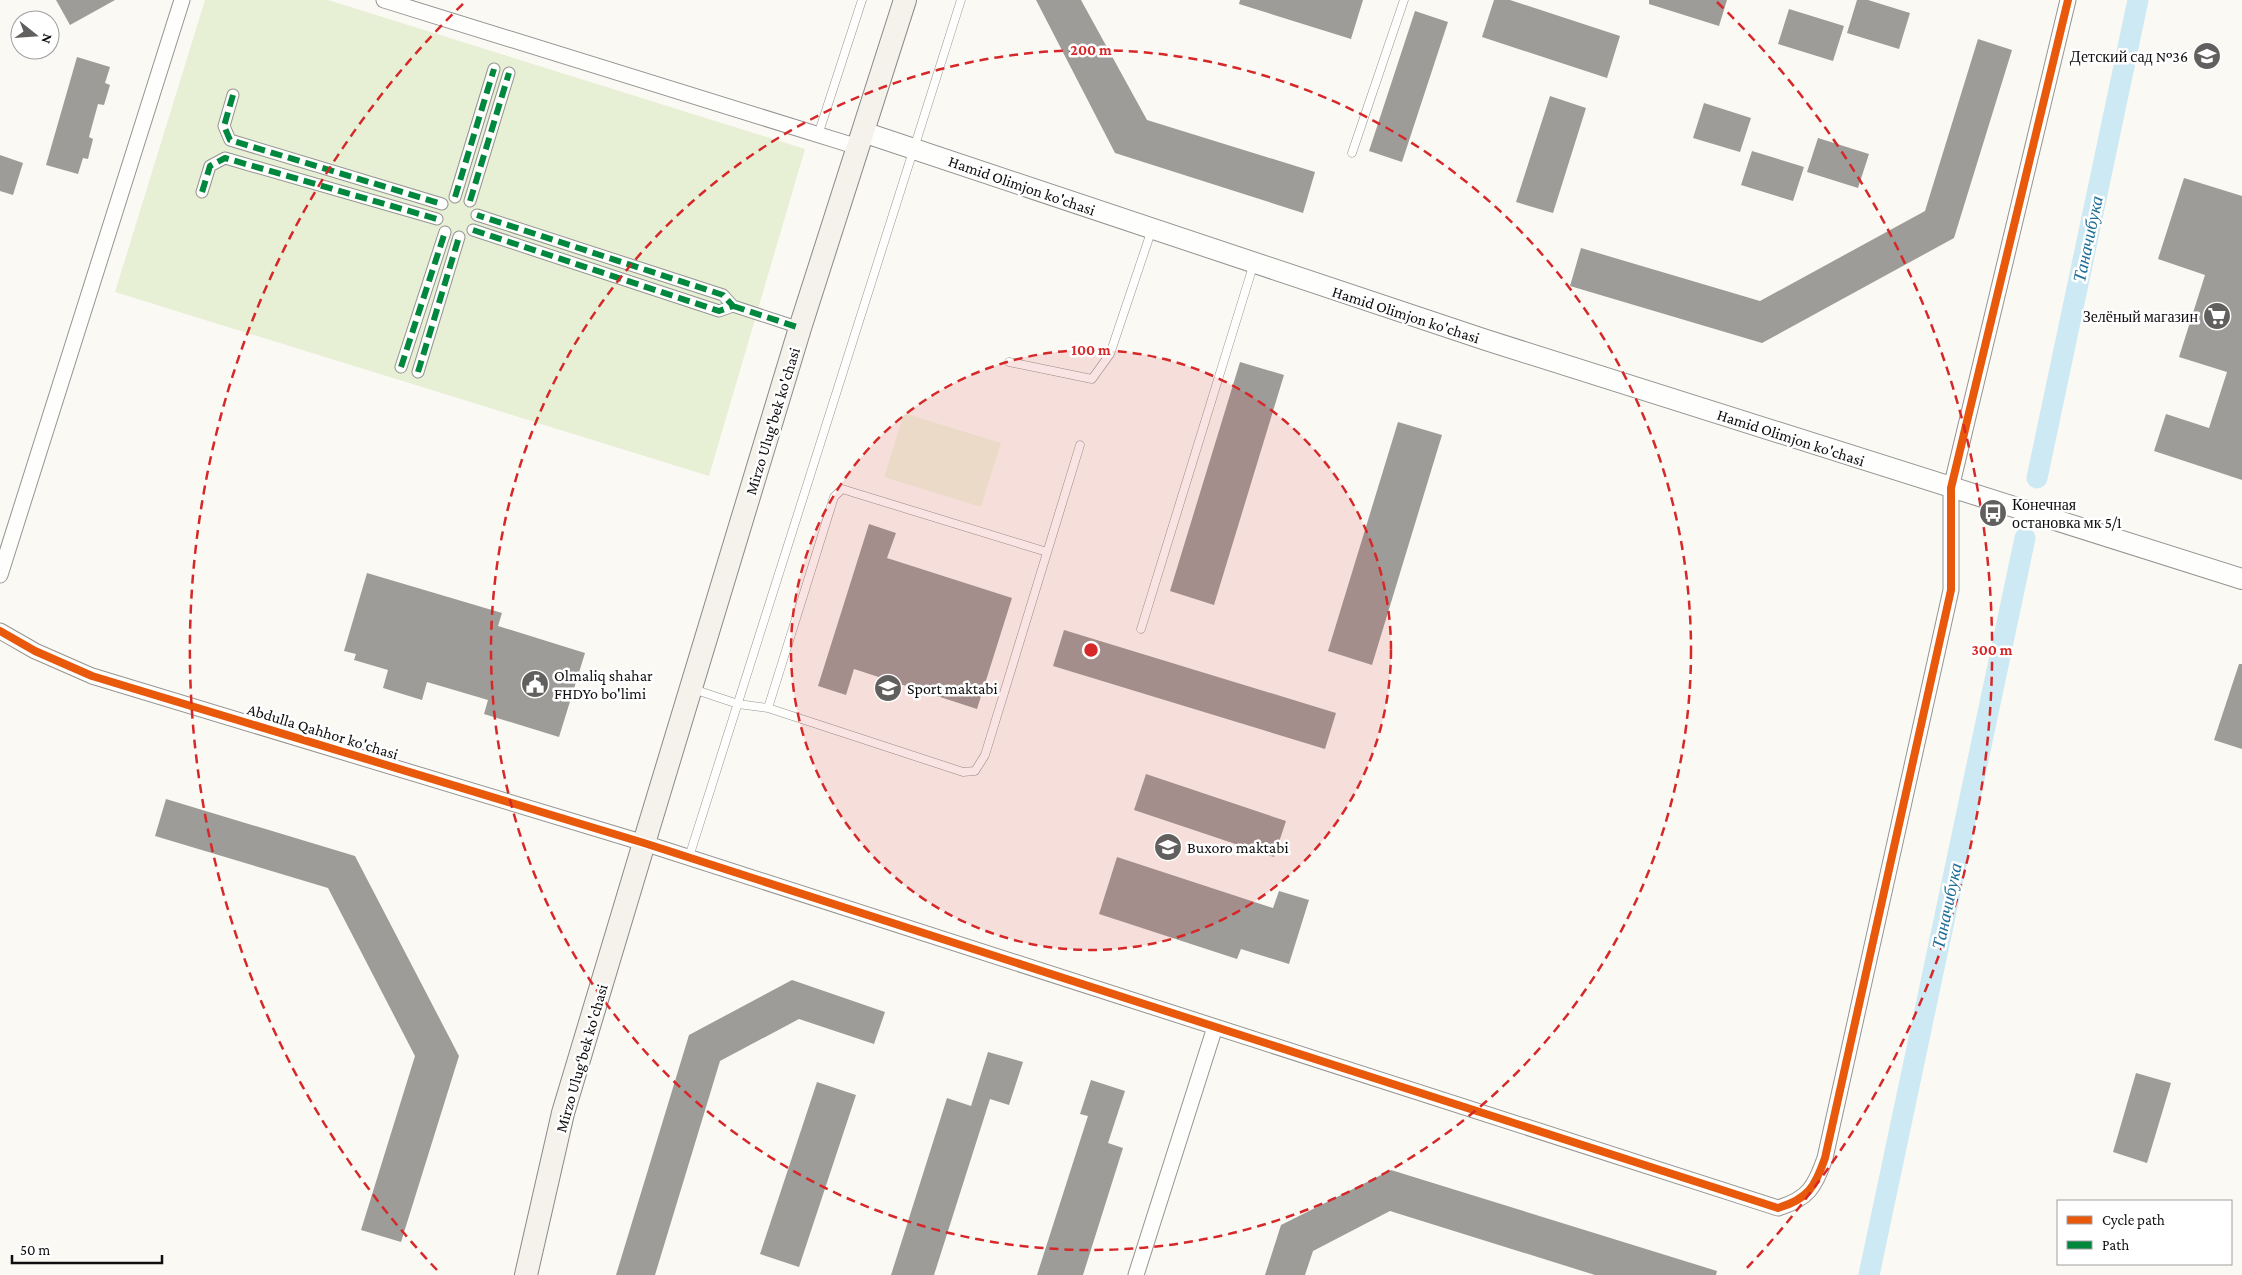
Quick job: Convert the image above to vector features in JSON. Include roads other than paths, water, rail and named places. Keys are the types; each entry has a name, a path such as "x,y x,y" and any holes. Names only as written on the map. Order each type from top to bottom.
{"main road":[{"name":"Mirzo Ulug'bek ko'chasi","path":"644,842 800,328 906,0"},
{"name":"Mirzo Ulug‘bek ko'chasi","path":"526,1275 563,1113 644,842"}],"street":[{"path":"0,575 182,0"},
{"path":"384,0 818,135 861,140"},
{"name":"Abdulla Qahhor ko'chasi","path":"0,631 34,650 92,676 644,842 1778,1208 1796,1203 1809,1192 1819,1176 1825,1158 1951,590 1950,488 2068,0"},
{"path":"455,197 494,69"},
{"path":"418,372 460,237 473,230 477,223 477,215 470,201 509,73"},
{"path":"233,95 224,126 230,140 442,204"},
{"name":"Hamid Olimjon ko'chasi","path":"861,140 914,149 1486,340 2242,579"},
{"path":"202,192 210,166 225,158 438,219"},
{"path":"460,237 445,232 440,226 438,211 442,204 455,197 470,201"},
{"path":"477,215 723,295 733,306 800,328"},
{"path":"473,230 719,311 733,306"},
{"path":"401,368 445,232"},
{"path":"1136,1275 1215,1027"}],"lane":[{"path":"818,135 862,0"},
{"path":"689,857 961,0"},
{"path":"1352,153 1404,0"},
{"path":"1009,362 1092,379 1110,354 1152,229"},
{"path":"1141,629 1254,263"},
{"path":"691,688 738,704 768,708 963,772 974,771 985,755 1080,445"},
{"path":"768,708 834,497 842,489 1047,552"}],"waterway":[{"name":"Таначибука","path":"2037,478 2138,0"},
{"name":"Таначибука","path":"1869,1275 2025,538"}],"place":[{"name":"Детский сад №36","path":"2207,56"},
{"name":"Зелёный магазин","path":"2217,316"},
{"name":"Конечная остановка мк 5/1","path":"1993,513"},
{"name":"Olmaliq shahar FHDYo bo'limi","path":"535,684"},
{"name":"Sport maktabi","path":"888,688"},
{"name":"Buxoro maktabi","path":"1168,847"}]}
